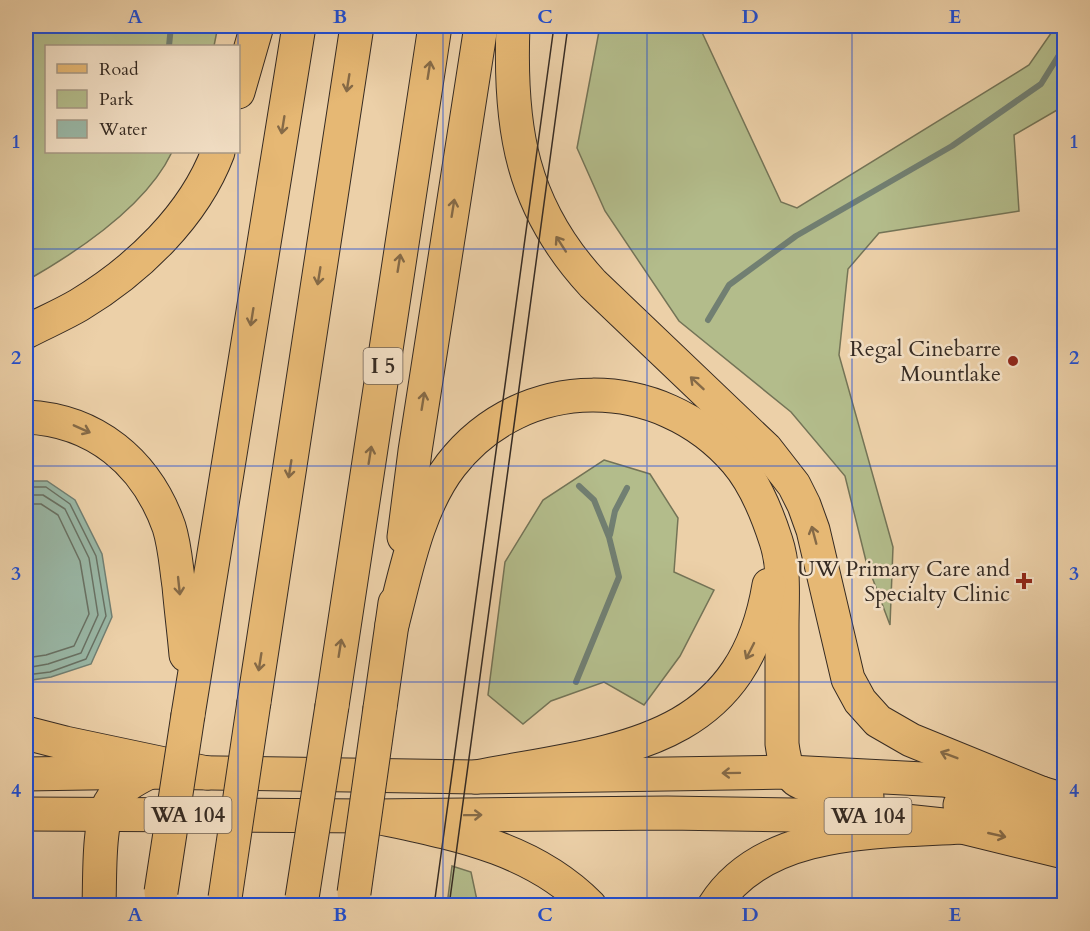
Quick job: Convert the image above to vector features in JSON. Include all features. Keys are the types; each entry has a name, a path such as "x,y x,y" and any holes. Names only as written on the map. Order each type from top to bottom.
{"main road":[{"path":"240,72 249,26"},
{"path":"240,85 257,26"},
{"path":"160,899 299,26"},
{"path":"224,902 357,26"},
{"name":"I 5","path":"301,902 435,26"},
{"path":"353,899 415,451 481,26"},
{"path":"513,26 513,85 520,152 528,180 544,214 558,240 587,278 766,449 794,485 813,530 848,679 860,701 878,721 910,740 1053,797"},
{"path":"26,332 78,305 130,270 172,227 198,191 217,153"},
{"path":"392,625 422,520 437,487 465,449 494,425 528,407 554,399 587,394 619,395 649,402 684,417 712,436 736,461 756,492 773,533 781,558 783,577 782,744 784,760 789,772 799,782 812,786 852,788 867,797"},
{"path":"26,417 42,417 76,426 98,436 124,456 143,477 159,505 169,528 175,551 186,652 188,715"},
{"path":"476,777 586,756 642,742 665,733 687,720 720,694 746,659 765,614 770,561 765,527 756,492"},
{"path":"26,733 207,772"},
{"path":"99,906 105,815 111,801 120,792 134,780 150,772"},
{"name":"WA 104","path":"26,774 207,772 476,777 789,772 942,780 1053,797"},
{"path":"667,813 733,800 851,802 867,797 950,804 1039,819 1065,827"},
{"name":"WA 104","path":"26,814 372,816 667,813 858,816 962,827 1065,852"},
{"path":"372,816 460,837 525,858 555,876 590,906"},
{"path":"714,906 730,885 752,867 781,850 845,836 962,827"}],"green space":[{"path":"26,26 218,26 214,45 45,45 45,153 171,153 160,172 128,209 88,242 26,281"},
{"path":"600,26 699,26 781,202 797,208 1029,65 1056,26 1064,26 1064,106 1014,135 1019,211 879,233 848,269 839,355 893,547 890,625 866,561 845,476 791,412 679,321 605,211 577,148"},
{"path":"604,460 650,474 678,518 674,572 714,590 680,656 644,705 604,682 551,701 523,724 488,695 505,562 543,500"},
{"path":"452,866 471,872 478,905 447,905"}],"water":[{"path":"26,481 47,481 75,500 102,554 112,617 91,664 51,677 26,681"}],"waterway":[{"path":"169,45 171,26"},
{"path":"708,320 729,285 796,236 952,146 1041,84 1064,47"},
{"path":"576,682 619,577 609,537 594,500 579,486"},
{"path":"610,535 615,511 627,488"}],"tram line":[{"path":"434,906 554,26"},
{"path":"449,906 568,26"}],"place":[{"name":"Regal Cinebarre Mountlake","path":"1013,361"},
{"name":"UW Primary Care and Specialty Clinic","path":"1024,581"}]}
